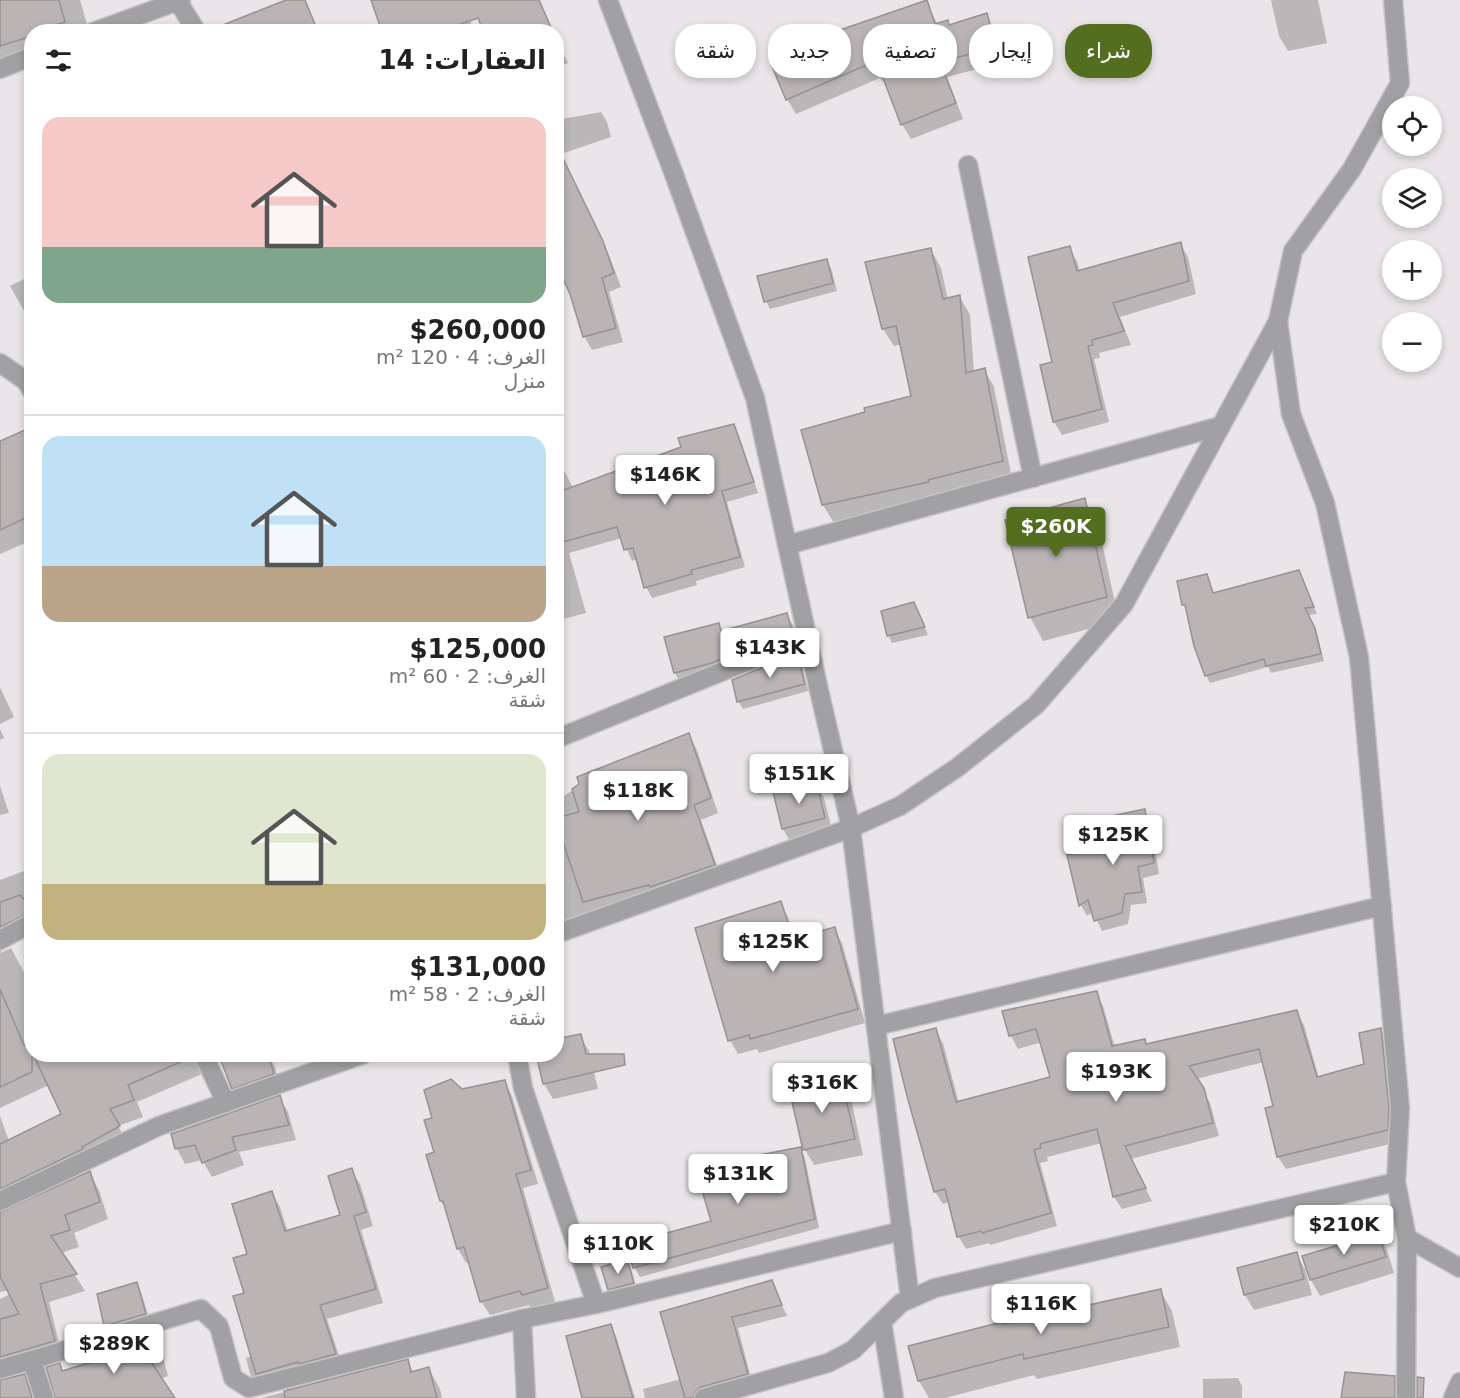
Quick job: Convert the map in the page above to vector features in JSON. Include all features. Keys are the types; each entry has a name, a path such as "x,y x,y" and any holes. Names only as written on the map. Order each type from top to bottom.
{"street":[{"path":"114,24 179,0 192,24"},
{"path":"608,0 755,398 851,828 910,1299"},
{"path":"564,931 851,828 900,806 958,767 1036,705 1124,604 1278,321 1293,250 1352,169 1400,83 1393,0"},
{"path":"0,69 24,59"},
{"path":"968,165 1033,478"},
{"path":"1278,321 1291,414 1325,503 1359,657 1400,1108 1396,1182 1407,1238 1407,1398"},
{"path":"0,363 24,380"},
{"path":"787,545 1221,426"},
{"path":"564,736 807,638"},
{"path":"876,1026 1382,906"},
{"path":"0,940 24,927"},
{"path":"207,1062 226,1103"},
{"path":"0,1201 159,1126 341,1062"},
{"path":"519,1062 524,1088 596,1304"},
{"path":"704,1398 828,1363 853,1350 901,1303 935,1288 1396,1182"},
{"path":"0,1369 201,1309 219,1326 233,1378 249,1388 522,1319 596,1304 902,1231"},
{"path":"1407,1238 1460,1268"},
{"path":"522,1319 526,1398"},
{"path":"882,1322 894,1398"},
{"path":"32,1360 44,1398"},
{"path":"1453,1398 1460,1382"}],"building":[{"path":"0,0 59,0 65,22 24,24 24,38 0,46"},
{"path":"286,0 305,0 315,24 225,24"},
{"path":"371,0 539,0 550,24 481,24 478,18 461,24 379,24"},
{"path":"927,0 935,24 863,24 863,66 851,72 851,26"},
{"path":"987,13 990,24 969,24 969,54 957,57 957,24 952,24"},
{"path":"948,20 949,24 935,24"},
{"path":"777,78 837,78 786,100"},
{"path":"883,78 946,78 956,103 901,125"},
{"path":"564,161 603,241 614,273 602,278 616,328 583,337 564,281"},
{"path":"1181,242 1189,281 1113,303 1124,331 1092,340 1093,345 1088,346 1102,409 1053,422 1040,365 1052,362 1028,257 1070,246 1077,271"},
{"path":"931,248 943,299 960,295 966,373 985,368 1003,461 928,480 929,482 822,505 801,430 865,412 864,408 911,396 896,326 882,329 865,262"},
{"path":"827,259 833,283 764,302 757,276"},
{"path":"734,424 754,482 722,491 740,557 691,570 692,574 644,588 633,548 624,550 617,527 564,542 564,490 681,447 678,438"},
{"path":"24,430 24,519 0,530 0,441"},
{"path":"1085,498 1107,597 1028,618 1005,520"},
{"path":"1299,570 1314,607 1305,608 1315,628 1321,654 1266,666 1264,659 1205,676 1194,646 1177,581 1207,574 1213,593"},
{"path":"914,602 925,627 887,636 881,611"},
{"path":"787,613 792,631 712,663 674,673 664,637 719,623 721,631"},
{"path":"797,653 805,684 737,702 732,680"},
{"path":"689,733 711,798 694,805 715,865 650,887 649,885 583,902 564,845 564,816 579,812 572,789 579,784 577,777"},
{"path":"816,781 825,818 782,829 773,792"},
{"path":"1145,809 1154,863 1138,867 1142,892 1125,894 1122,913 1094,921 1088,900 1079,906 1067,855 1116,843 1111,816"},
{"path":"20,895 24,899 24,916 0,927 0,902"},
{"path":"781,901 793,939 835,927 858,1009 750,1039 749,1035 728,1041 695,928"},
{"path":"0,989 24,1045 24,1062 32,1062 32,1072 0,1087"},
{"path":"1097,991 1112,1046 1145,1039 1146,1044 1297,1010 1317,1077 1364,1064 1359,1033 1381,1028 1389,1108 1388,1130 1277,1157 1265,1108 1273,1106 1259,1049 1189,1066 1204,1088 1213,1123 1125,1146 1146,1188 1113,1197 1097,1129 1040,1144 1041,1148 1034,1150 1051,1213 982,1233 981,1231 957,1237 945,1189 934,1192 893,1039 936,1028 956,1102 1050,1077 1036,1029 1009,1036 1002,1011"},
{"path":"581,1034 586,1054 624,1054 625,1065 543,1084 538,1062 564,1062 564,1037"},
{"path":"37,1062 181,1062 128,1085 134,1100 110,1109 120,1126 82,1147 83,1149 0,1189 0,1144 61,1114"},
{"path":"221,1062 270,1062 274,1074 232,1089"},
{"path":"841,1077 855,1139 803,1150 789,1089"},
{"path":"451,1079 462,1089 505,1080 531,1170 516,1174 548,1288 522,1295 520,1291 480,1302 464,1247 457,1249 426,1155 434,1152 424,1120 432,1118 424,1090"},
{"path":"280,1095 289,1125 232,1137 236,1150 202,1163 195,1145 175,1149 171,1134"},
{"path":"801,1147 815,1219 633,1268 626,1244 711,1221 696,1170 717,1163"},
{"path":"352,1168 366,1212 354,1216 376,1289 320,1305 336,1354 256,1374 233,1296 244,1293 233,1258 247,1254 232,1204 272,1191 285,1231 340,1215 328,1176"},
{"path":"90,1171 100,1202 65,1215 70,1230 51,1236 77,1274 40,1284 55,1341 0,1357 0,1319 19,1314 0,1276 0,1212"},
{"path":"1378,1233 1386,1257 1310,1280 1302,1256"},
{"path":"1297,1252 1304,1279 1244,1295 1237,1268"},
{"path":"627,1259 634,1283 608,1290 601,1267"},
{"path":"772,1280 782,1305 732,1317 748,1374 701,1387 693,1398 685,1398 660,1312"},
{"path":"137,1282 146,1314 104,1326 97,1294"},
{"path":"1161,1289 1169,1327 1024,1359 1023,1354 918,1381 908,1346 1002,1322 1003,1324"},
{"path":"611,1324 633,1398 582,1398 566,1336"},
{"path":"153,1335 160,1359 151,1362 175,1398 55,1398 46,1367 60,1363 62,1371 111,1356 109,1348"},
{"path":"408,1359 411,1372 429,1367 437,1398 285,1398 284,1391"},
{"path":"1345,1372 1395,1376 1395,1398 1341,1398"},
{"path":"25,1374 32,1398 0,1398 0,1380"},
{"path":"1417,1377 1424,1378 1423,1398 1417,1398"}]}
